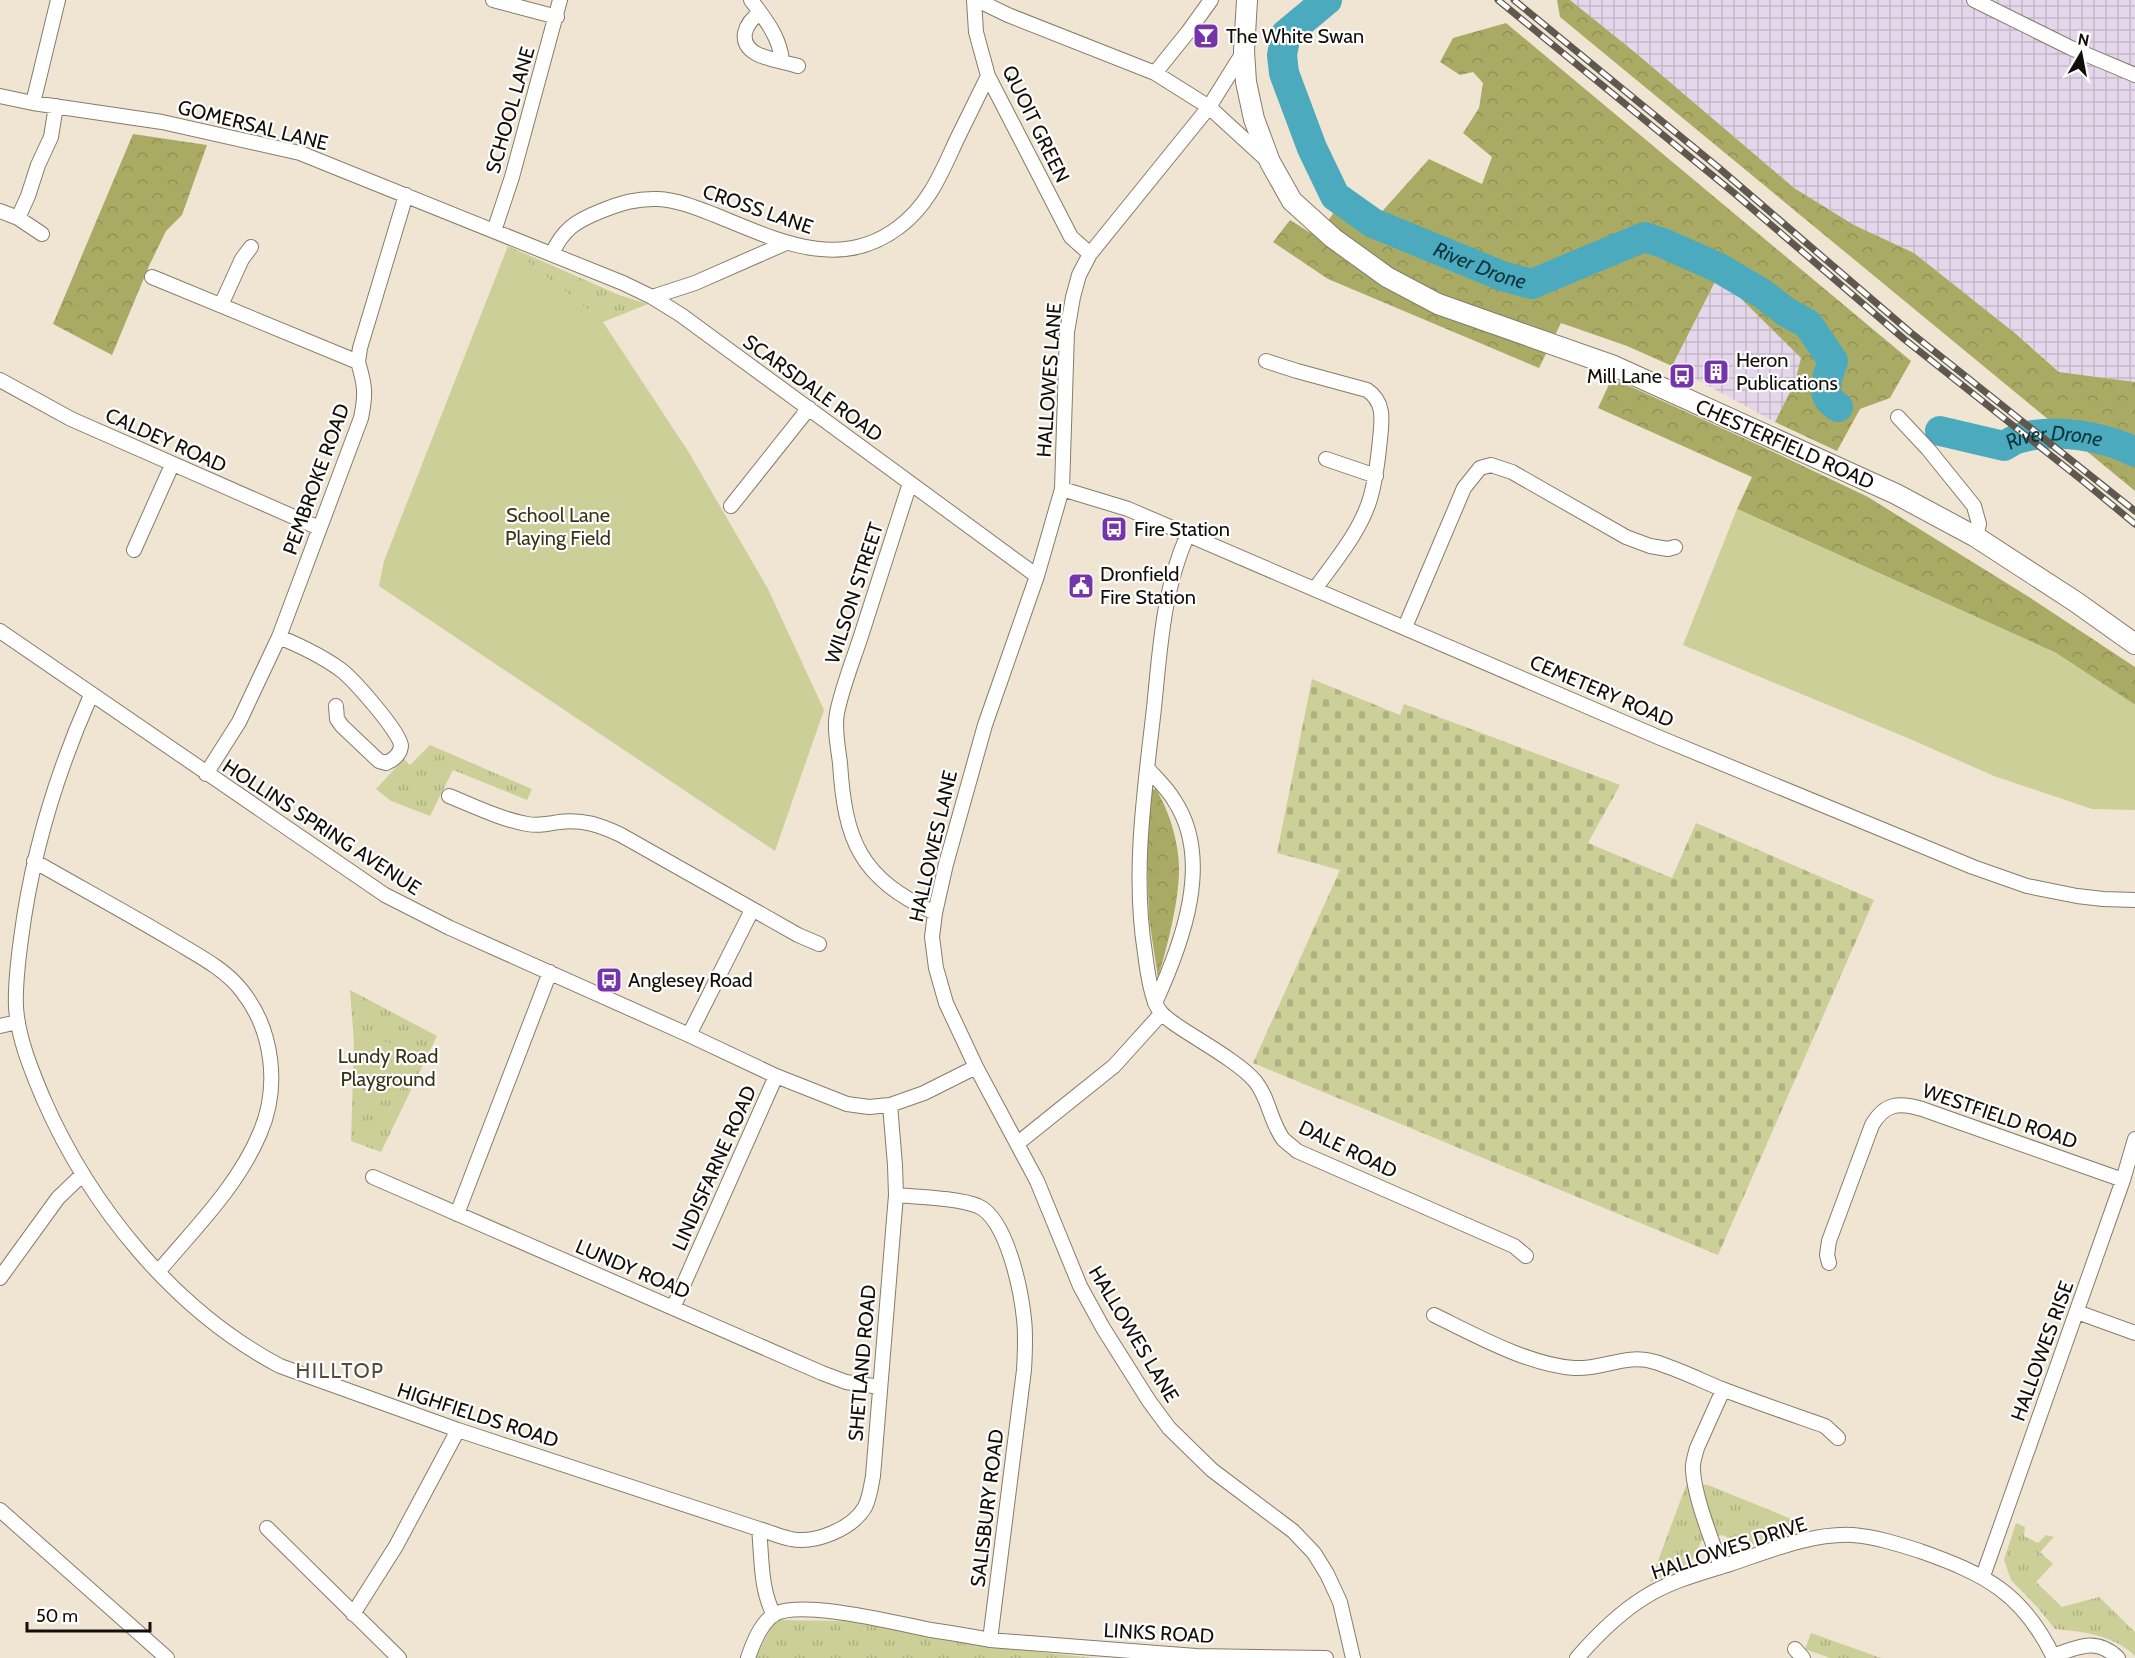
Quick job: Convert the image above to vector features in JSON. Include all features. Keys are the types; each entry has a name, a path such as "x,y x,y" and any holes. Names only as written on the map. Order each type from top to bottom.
{"main road":[{"name":"CHESTERFIELD ROAD","path":"1247,0 1244,51 1246,82 1254,119 1270,162 1292,201 1333,238 1387,277 1438,304 1614,366 1896,494 1976,537 2076,602 2135,644"}],"street":[{"path":"33,103 58,0"},
{"path":"493,0 557,17"},
{"name":"SCHOOL LANE","path":"494,231 512,177 560,0"},
{"path":"751,0 781,47 782,61"},
{"path":"976,0 1008,15 1155,73 1209,107 1270,162"},
{"name":"QUOIT GREEN","path":"976,0 976,32 988,76 1071,237 1090,254"},
{"path":"1155,73 1211,0"},
{"path":"1974,0 2071,48 2135,75"},
{"path":"760,13 751,19 747,26 745,37 748,47 757,54 798,66"},
{"name":"HALLOWES LANE","path":"1244,51 1209,107 1090,254 1079,275 1067,332 1062,489 1037,576 976,753 934,913 932,937 936,968 946,1003 976,1067 1037,1180 1080,1286 1103,1328 1168,1428 1212,1470 1293,1531 1314,1553 1340,1602 1353,1658"},
{"name":"CROSS LANE","path":"552,254 565,231 575,223 628,200 644,198 687,204 786,243 818,250 837,251 878,240 898,228 923,206 988,76"},
{"name":"GOMERSAL LANE","path":"0,96 162,122 272,146 326,163 552,254"},
{"path":"18,218 51,137 56,106"},
{"path":"152,277 358,362 360,348 406,195"},
{"path":"0,211 18,218 42,234"},
{"path":"652,297 694,283 786,243"},
{"path":"221,305 242,259 251,248"},
{"name":"SCARSDALE ROAD","path":"552,254 652,297 681,315 1037,576"},
{"path":"1266,361 1297,372 1367,390 1376,396 1382,417 1376,476 1370,501 1356,530 1315,589"},
{"name":"PEMBROKE ROAD","path":"207,774 239,722 279,637 361,418 365,398 358,362"},
{"name":"CALDEY ROAD","path":"0,380 71,419 319,528"},
{"path":"731,506 809,408"},
{"path":"1898,417 1928,449 1974,506 1979,524 1976,537"},
{"path":"1326,459 1376,476"},
{"path":"134,550 172,465"},
{"path":"1405,627 1464,488 1480,468 1491,465 1512,472 1626,537 1650,546 1668,549 1675,547"},
{"name":"WILSON STREET","path":"909,483 836,715 842,795 846,820 855,845 872,870 889,886 910,902 934,913"},
{"name":"CEMETERY ROAD","path":"1062,489 1128,509 1658,737 1973,867 2027,886 2086,897 2135,900"},
{"path":"1158,1008 1149,981 1142,934 1140,836 1165,611 1175,567 1188,534"},
{"name":"HOLLINS SPRING AVENUE","path":"0,631 385,895 450,928 776,1076 847,1104 869,1107 890,1105 924,1093 976,1067"},
{"path":"279,637 308,649 344,672 393,727 401,746 399,753 386,763 379,761 342,726 337,718 336,706"},
{"name":"HIGHFIELDS ROAD","path":"91,695 68,747 34,861 23,922 16,981 18,1022 33,1074 64,1142 104,1207 130,1242 158,1272 230,1335 271,1362 458,1430 759,1529"},
{"path":"1018,1143 1114,1066 1158,1008 1181,936 1193,883 1194,863 1186,830 1175,801 1147,768"},
{"path":"449,796 526,824 542,826 577,821 594,822 752,910 819,944"},
{"path":"34,861 151,927 226,975 241,989 254,1008 265,1035 270,1060 271,1095 268,1114 260,1135 232,1182 158,1272"},
{"path":"689,1035 752,910"},
{"path":"457,1214 550,972"},
{"name":"DALE ROAD","path":"1158,1008 1186,1033 1241,1068 1254,1080 1264,1094 1284,1140 1297,1150 1514,1246 1526,1256"},
{"path":"0,1026 18,1022"},
{"name":"LINDISFARNE ROAD","path":"673,1308 776,1076"},
{"name":"SHETLAND ROAD","path":"759,1529 792,1539 822,1536 841,1528 857,1517 869,1497 896,1195 890,1105"},
{"name":"WESTFIELD ROAD","path":"1829,1263 1827,1255 1829,1241 1872,1125 1878,1114 1897,1105 1922,1109 2123,1180"},
{"name":"HALLOWES RISE","path":"1983,1576 2123,1180 2135,1138"},
{"path":"0,1278 58,1198 84,1174"},
{"name":"LUNDY ROAD","path":"373,1177 846,1382 880,1387"},
{"name":"SALISBURY ROAD","path":"896,1195 965,1203 979,1207 992,1215 1005,1241 1019,1291 1025,1339 1024,1370 990,1640"},
{"path":"2077,1312 2135,1333"},
{"path":"1434,1315 1481,1338 1540,1361 1577,1368 1639,1359 1655,1362 1723,1390 1825,1426 1838,1438"},
{"path":"1721,1567 1696,1487 1693,1470 1697,1448 1723,1390"},
{"path":"353,1614 396,1545 458,1430"},
{"path":"0,1510 167,1658"},
{"path":"267,1528 399,1658"},
{"path":"759,1529 765,1587 768,1604 774,1615"},
{"name":"HALLOWES DRIVE","path":"1577,1658 1593,1640 1644,1598 1681,1581 1809,1540 1852,1535 1885,1540 1953,1563 1983,1576 2005,1592 2021,1608 2038,1630 2054,1657"},
{"path":"748,1658 758,1634 774,1615 786,1611 809,1610 855,1614 990,1640"},
{"name":"LINKS ROAD","path":"990,1640 1196,1656 1326,1658"},
{"path":"2054,1657 2079,1646 2091,1645 2101,1646 2118,1658"}],"shaded area":[{"path":"1570,0 2135,0 2135,382 2060,372 1914,253 1854,225 1794,188"},
{"path":"1718,276 1801,358 1795,382 1775,422 1672,366"}],"green space":[{"path":"1557,0 1570,0 1794,188 1854,225 1914,253 2016,334 2059,372 2135,382 2135,491 1560,17"},
{"path":"1506,23 1911,361 1890,398 1860,409 1837,451 1775,422 1795,382 1801,358 1718,276 1672,366 1627,346 1561,323 1539,368 1328,279 1273,242 1290,220 1317,237 1347,193 1378,216 1429,159 1482,184 1492,157 1463,133 1479,108 1483,83 1473,72 1460,75 1440,62 1453,38"},
{"path":"133,134 207,145 182,215 166,231 112,355 53,324"},
{"path":"508,246 619,295 648,304 603,322"},
{"name":"School Lane Playing Field","path":"508,246 603,322 688,451 768,589 824,710 775,851 379,586 384,561"},
{"path":"1612,378 1868,497 2029,597 2135,667 2135,705 2056,653 1737,509 1752,477 1598,408"},
{"path":"1737,509 2056,653 2135,705 2135,810 2092,809 1994,776 1683,645"},
{"path":"1312,679 1400,715 1404,704 1620,785 1588,843 1672,878 1696,823 1874,900 1718,1255 1253,1063 1340,870 1277,853"},
{"path":"430,745 532,789 527,800 453,770 430,816 391,801 376,789 404,759 410,765"},
{"path":"1156,789 1166,808 1173,830 1179,862 1174,913 1158,978 1149,918 1147,856 1151,790"},
{"path":"350,990 437,1036 381,1152 351,1141 354,1043"},
{"name":"Lundy Road Playground","path":"375,1037 416,1055 417,1065 407,1087 402,1085 395,1100 383,1100 361,1067"},
{"path":"1687,1483 1708,1485 1811,1527 1744,1547 1723,1535 1702,1540 1690,1565 1650,1582"},
{"path":"2016,1523 2025,1527 2024,1536 2038,1543 2046,1535 2054,1537 2040,1552 2053,1564 2036,1582 2062,1607 2099,1597 2135,1632 2135,1656 2118,1643 2108,1639 2088,1633 2055,1629 2011,1580 2004,1560"},
{"path":"775,1620 847,1621 984,1646 1094,1658 755,1658"},
{"path":"1811,1633 1881,1658 1830,1658 1805,1649"}],"waterway":[{"name":"River Drone","path":"1327,0 1286,34 1282,55 1284,73 1312,148 1335,196 1373,223 1502,276 1532,284 1644,237 1663,243 1719,268 1808,324 1833,361 1826,392 1838,407"},
{"name":"River Drone","path":"1940,431 2004,446 2033,435 2079,435 2123,446 2135,452"}],"railway":[{"path":"1498,0 1734,193 1904,339 2135,524"},
{"path":"1514,0 1719,168 1910,332 2135,511"}],"place":[{"name":"The White Swan","path":"1206,36"},
{"name":"Heron Publications","path":"1716,372"},
{"name":"Mill Lane","path":"1682,376"},
{"name":"Fire Station","path":"1114,529"},
{"name":"Dronfield Fire Station","path":"1081,586"},
{"name":"Anglesey Road","path":"609,980"}],"district":[{"name":"HILLTOP","path":"340,1371"}]}
